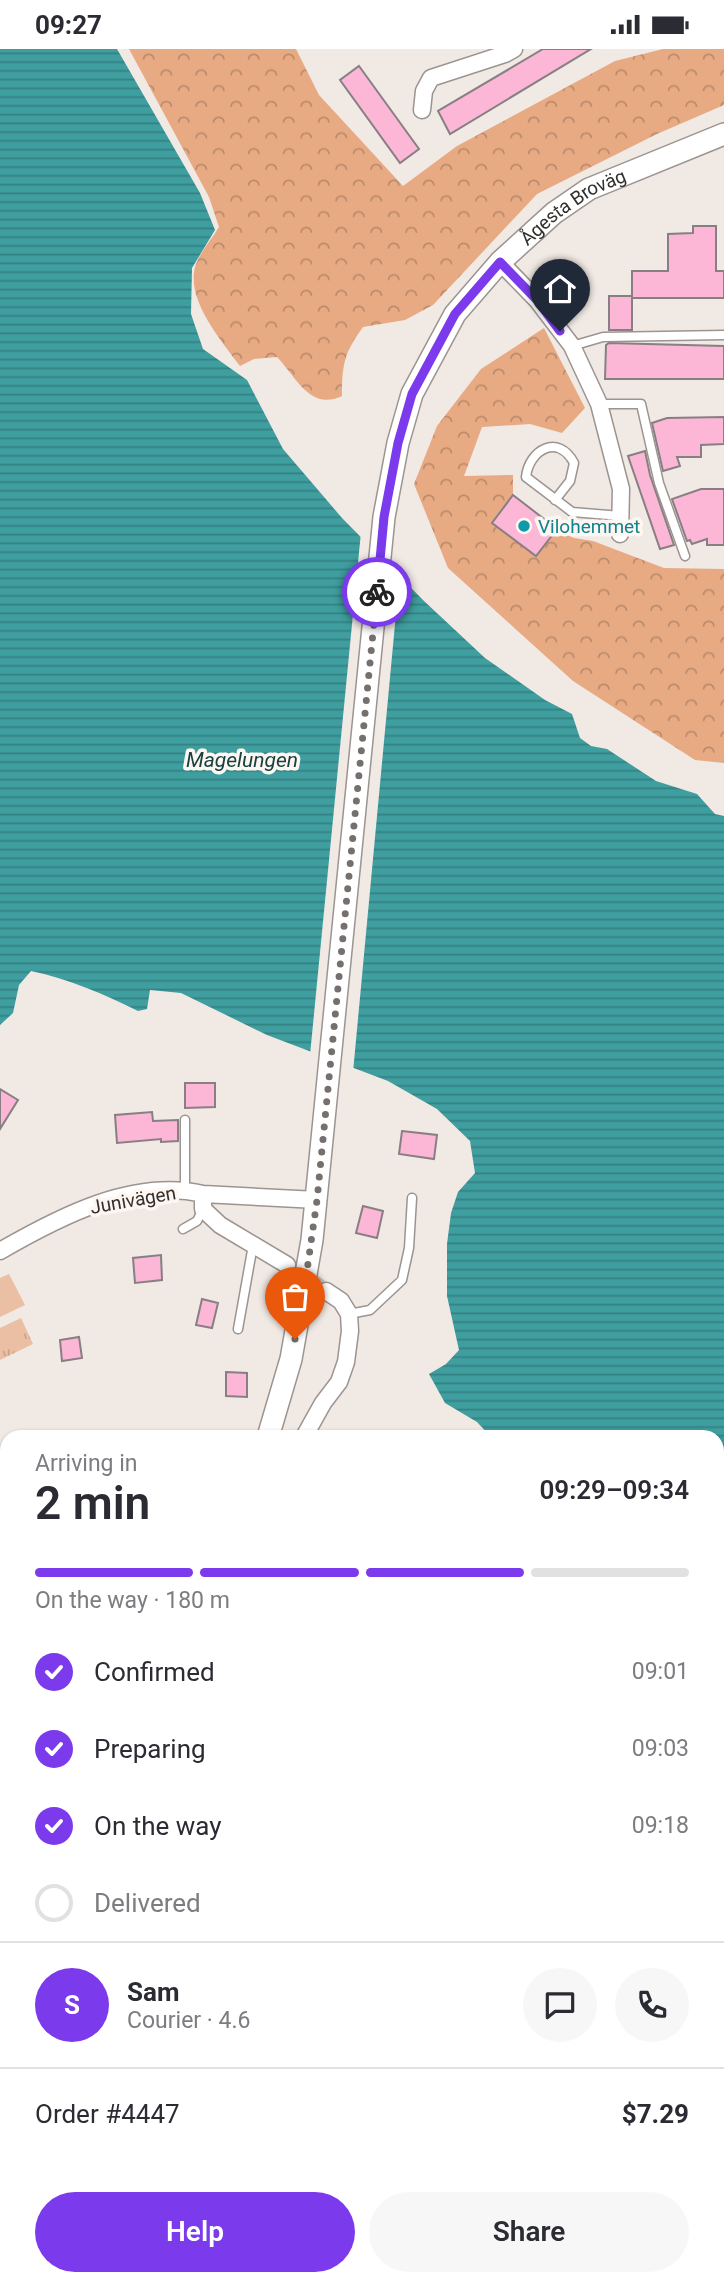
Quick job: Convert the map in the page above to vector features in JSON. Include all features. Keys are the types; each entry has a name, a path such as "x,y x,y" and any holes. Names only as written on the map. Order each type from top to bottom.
{"main road":[{"name":"Ågesta Broväg","path":"317,1200 384,517 398,443 412,394 455,314 500,262 554,213 589,189 724,134"},
{"path":"270,1430 296,1335 317,1200"}],"street":[{"path":"422,110 424,92 430,78 514,49"},
{"path":"500,262 537,300 572,347 599,404 621,489 620,534"},
{"name":"Junivägen","path":"0,1251 47,1224 94,1203 156,1192 185,1190 203,1201 317,1200"},
{"path":"203,1201 220,1225 287,1265"},
{"path":"308,1430 339,1382 346,1362 349,1314 341,1301 326,1291"}],"lane":[{"path":"572,347 603,337 724,335"},
{"path":"599,404 640,404 659,483 685,556"},
{"path":"555,500 570,481 574,463 568,452 550,447 537,452 528,465 526,477 555,500 572,513 621,516"},
{"path":"185,1120 185,1190"},
{"path":"349,1314 370,1310 402,1280 409,1248 412,1198"},
{"path":"183,1229 197,1221 203,1201"},
{"path":"238,1329 253,1245"}],"green space":[{"path":"129,49 296,49 319,95 403,186 457,146 615,61 663,49 724,49 724,105 657,134 537,194 433,305 405,320 363,327 345,360 342,396 321,399 305,390 277,357 254,359 240,366 206,318 195,291 194,277 198,259 219,227 209,197"},
{"path":"544,328 585,408 562,433 530,424 482,427 464,476 513,475 513,495 492,523 535,556 557,529 574,538 593,541 664,568 724,569 724,763 695,760 573,681 448,568 414,484 437,426 481,369"},
{"path":"9,1274 25,1305 0,1317 0,1278"},
{"path":"21,1318 33,1344 0,1360 0,1328"}],"water":[{"name":"Magelungen","path":"0,49 117,49 200,193 215,230 192,268 191,314 203,349 247,380 283,449 342,518 485,658 545,700 572,714 580,738 591,746 607,749 656,781 697,794 715,814 724,816 724,1430 484,1430 477,1422 445,1403 429,1374 446,1364 459,1350 447,1296 447,1244 451,1213 458,1192 475,1173 470,1141 437,1109 388,1081 267,1035 181,993 150,990 147,1009 138,1011 86,988 31,971 19,985 13,1013 0,1025"}],"pier":[{"path":"361,532 400,571 353,1072 310,1055"}],"building":[{"path":"543,49 591,49 450,134 438,111"},
{"path":"359,66 419,149 400,163 340,80"},
{"path":"693,226 716,226 716,271 724,271 724,298 632,298 632,330 609,330 609,296 632,296 632,271 668,271 668,234 693,233"},
{"path":"606,345 724,346 724,379 605,379"},
{"path":"724,417 724,444 701,445 701,457 677,457 680,466 663,471 652,423 667,418"},
{"path":"645,451 650,475 674,545 660,549 628,456"},
{"path":"701,489 724,489 724,545 707,545 707,539 692,544 690,540 687,541 672,499"},
{"name":"Vilohemmet","path":"513,495 557,529 536,556 492,523"},
{"path":"185,1083 215,1083 215,1107 185,1108"},
{"path":"0,1089 18,1100 0,1129"},
{"path":"152,1112 153,1121 178,1120 178,1141 161,1142 161,1139 117,1143 115,1115"},
{"path":"402,1131 437,1135 434,1159 399,1154"},
{"path":"363,1206 383,1211 377,1238 356,1233"},
{"path":"161,1255 162,1280 135,1283 133,1258"},
{"path":"202,1299 218,1303 212,1328 196,1325"},
{"path":"79,1337 82,1358 62,1361 60,1340"},
{"path":"226,1372 247,1373 247,1397 226,1396"}],"tunnel":[{"path":"287,1265 326,1291"}],"way so far":[{"path":"295,1339 317,1200 377,592"}],"place":[{"name":"Vilohemmet","path":"524,526"}],"route":[{"path":"377,592 384,517 398,443 412,394 455,314 500,262 537,300 560,331"}]}
